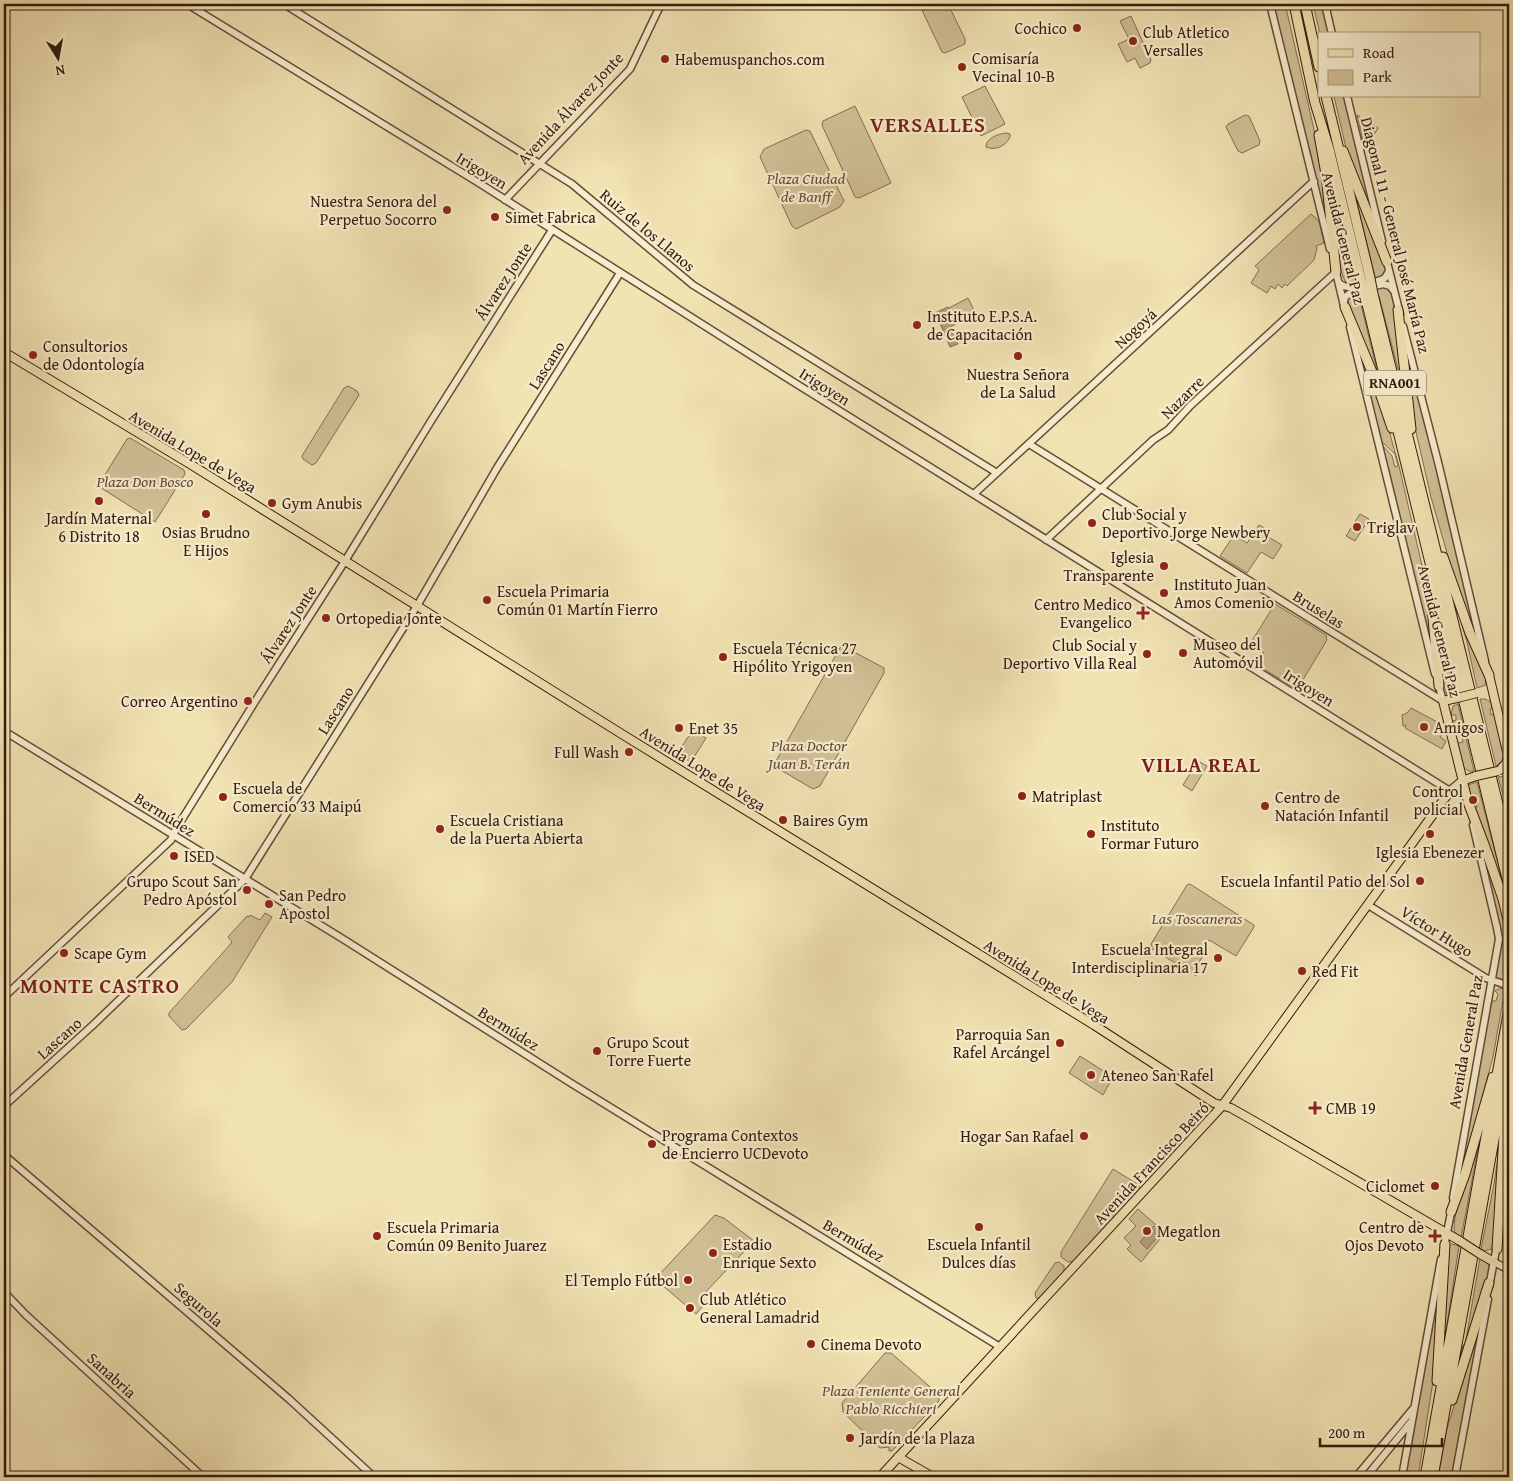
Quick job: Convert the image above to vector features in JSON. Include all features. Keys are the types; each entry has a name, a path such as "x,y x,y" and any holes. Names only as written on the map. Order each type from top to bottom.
{"highway":[{"path":"1290,4 1295,17"},
{"name":"Avenida General Paz","path":"1294,4 1295,17 1315,103 1365,279"},
{"path":"1305,4 1318,62"},
{"path":"1326,100 1356,187 1388,266"},
{"name":"Avenida General Paz","path":"1326,100 1365,279 1413,473 1509,887"},
{"path":"1315,103 1326,174 1336,272"},
{"path":"1344,305 1413,473"},
{"path":"1398,310 1413,473"},
{"path":"1425,524 1439,686"},
{"path":"1425,524 1489,675"},
{"name":"Avenida General Paz","path":"1425,524 1509,849"},
{"path":"1468,802 1500,890 1509,924"},
{"path":"1438,1431 1505,1055 1509,1008"},
{"path":"1452,1212 1465,1174 1488,1090 1505,1055"},
{"path":"1496,1249 1507,1068 1505,1055"},
{"path":"1438,1431 1507,1068"},
{"path":"1434,1477 1438,1431 1445,1244"},
{"path":"1425,1477 1438,1431 1490,1284"}],"main road":[{"name":"Avenida Lope de Vega","path":"4,352 190,464 1094,1025 1214,1103 1231,1108 1254,1121 1494,1262"},
{"name":"Diagonal 11 - General José María Paz","path":"1489,675 1509,757"},
{"path":"1443,701 1492,690"},
{"name":"Avenida General Paz","path":"1443,701 1468,802"},
{"path":"1499,770 1509,757"},
{"path":"1450,791 1459,767 1464,773 1474,776"},
{"name":"Avenida Francisco Beiró","path":"880,1477 1222,1106 1450,791 1462,781 1474,776 1499,770 1509,770"},
{"path":"898,1457 933,1477"}],"street":[{"name":"Irigoyen","path":"187,4 1450,791"},
{"name":"Ruiz de los Llanos","path":"284,4 572,184 693,285 997,473"},
{"name":"Avenida Álvarez Jonte","path":"504,200 630,69 662,4"},
{"name":"Avenida General Paz","path":"1270,4 1443,701"},
{"path":"1325,4 1332,32"},
{"name":"Diagonal 11 - General José María Paz","path":"1348,98 1398,310 1439,466 1489,675"},
{"name":"Nogoyá","path":"974,494 1314,181"},
{"name":"Álvarez Jonte","path":"4,997 171,840 234,733 345,561 552,230"},
{"path":"1339,283 1346,288 1382,280 1387,275 1388,266"},
{"name":"Nazarre","path":"1046,540 1153,440 1168,430 1190,406 1336,272"},
{"name":"Lascano","path":"4,1106 93,1025 244,879 417,606 498,468 620,274"},
{"path":"1344,305 1346,297 1352,292 1382,284 1390,286 1394,291"},
{"name":"Bruselas","path":"1028,444 1443,701"},
{"name":"Bermúdez","path":"4,731 343,939 574,1085 1000,1346"},
{"name":"Avenida General Paz","path":"1402,1477 1432,1305 1452,1212 1498,944 1498,933 1468,802"},
{"name":"Víctor Hugo","path":"1368,905 1491,981 1507,985"},
{"name":"Segurola","path":"4,1155 289,1399 374,1477"},
{"path":"1455,1477 1496,1249 1509,1188"},
{"path":"1494,1262 1509,1270"},
{"name":"Sanabria","path":"4,1292 26,1315 203,1477"},
{"path":"1356,1477 1414,1408"},
{"path":"1366,1477 1412,1422"}],"green space":[{"path":"919,4 948,4 965,39 965,44 945,53 942,52"},
{"path":"1273,4 1285,4 1287,12 1318,147 1331,242"},
{"path":"1313,4 1323,4 1330,32 1320,32"},
{"name":"Club Atletico Versalles","path":"1131,16 1151,60 1150,63 1140,68 1135,58 1127,62 1118,44 1129,39 1120,21"},
{"path":"985,86 1005,124 981,136 962,97"},
{"path":"1334,98 1346,98 1381,239 1351,170"},
{"path":"855,106 891,183 859,198 855,197 822,125 823,121"},
{"path":"1245,115 1249,116 1260,141 1259,145 1242,153 1238,151 1226,127"},
{"path":"1357,115 1378,128 1365,149"},
{"name":"Plaza Ciudad de Banff","path":"806,130 810,131 844,201 840,207 796,229 792,226 760,157 764,149"},
{"path":"1010,134 1010,137 1003,145 996,148 986,147 990,139 996,135"},
{"path":"1351,177 1386,262 1386,275 1352,287 1346,284 1340,268 1331,182 1356,282 1375,277"},
{"path":"1311,214 1319,221 1324,243 1316,246 1314,260 1287,286 1285,284 1282,288 1278,284 1275,289 1271,286 1267,293 1251,283 1259,270 1255,266"},
{"path":"1385,287 1390,291 1395,305 1406,400 1379,296 1360,301 1382,390 1349,308 1348,300 1352,295"},
{"path":"968,298 974,310 954,319 949,308"},
{"path":"1405,338 1481,650 1463,609 1431,497 1416,432"},
{"path":"1360,352 1378,392 1399,466 1427,587 1434,660 1382,445 1392,456 1395,467 1398,466 1395,454 1381,441"},
{"path":"348,386 357,391 359,395 316,463 312,465 303,459 302,456 344,388"},
{"name":"Plaza Don Bosco","path":"130,438 184,470 185,474 155,522 98,486 127,439"},
{"name":"Triglav","path":"1360,514 1369,519 1355,541 1346,536"},
{"path":"1259,525 1268,530 1265,535 1282,545 1273,559 1261,552 1247,573 1220,556 1234,535 1247,543"},
{"path":"1454,599 1486,679 1486,685 1477,688 1467,642"},
{"path":"1275,604 1326,635 1327,640 1298,688 1257,665 1264,653 1250,644"},
{"path":"1437,615 1455,693 1447,695 1443,682"},
{"name":"Plaza Doctor Juan B. Terán","path":"841,646 884,668 884,673 820,786 813,789 779,769 776,761"},
{"path":"1480,699 1491,702 1494,708 1490,709 1491,715 1495,714 1504,754 1502,761 1496,766"},
{"path":"1458,704 1474,771 1469,771 1463,766 1460,757 1458,743 1463,742 1461,732 1455,733 1453,721 1456,720 1456,715 1451,715 1453,706"},
{"name":"Amigos","path":"1411,708 1443,725 1440,730 1443,732 1440,737 1446,741 1442,749 1405,728 1406,725 1403,726 1402,715"},
{"path":"695,731 706,738 691,762 677,754 688,737"},
{"path":"1198,761 1207,766 1192,791 1183,785"},
{"path":"1505,776 1509,778 1509,816 1498,777"},
{"path":"1477,782 1506,895 1473,809 1477,808 1476,801 1478,800 1477,797 1470,795 1468,785"},
{"path":"1476,828 1506,922 1509,948 1506,981 1496,977 1501,945"},
{"name":"Las Toscaneras","path":"1190,884 1254,925 1236,956 1209,940 1205,947 1208,948 1196,967 1200,970 1196,976 1151,948 1151,944 1187,885"},
{"path":"265,913 272,917 232,982 186,1029 182,1030 169,1016 169,1013 228,947 232,942 228,937 247,916 249,917 250,915 260,920"},
{"path":"1500,988 1505,989 1493,1057 1460,1179 1474,1090 1492,1001 1496,1001 1498,994 1495,991"},
{"name":"Ateneo San Rafel","path":"1080,1056 1113,1077 1103,1095 1069,1073"},
{"path":"1483,1122 1461,1238 1455,1234 1454,1225 1459,1197"},
{"path":"1500,1143 1493,1244 1491,1249 1485,1251 1481,1249"},
{"path":"1113,1169 1139,1185 1139,1190 1074,1261 1068,1262 1061,1257 1061,1252"},
{"name":"Megatlon","path":"1138,1209 1165,1233 1141,1262 1127,1249 1131,1245 1124,1238 1136,1226 1129,1219"},
{"name":"Club Atlético General Lamadrid","path":"715,1215 724,1218 754,1241 701,1297 706,1303 696,1314 655,1279"},
{"path":"1451,1244 1459,1246 1444,1344 1441,1343 1448,1246"},
{"path":"1480,1258 1489,1264 1489,1273 1479,1311 1462,1359 1460,1358 1463,1345 1465,1345"},
{"path":"1059,1262 1064,1266 1064,1272 1040,1298 1036,1298 1035,1293 1055,1263"},
{"path":"1439,1280 1434,1375 1418,1477 1404,1477"},
{"path":"1477,1330 1479,1330 1452,1477 1438,1477 1447,1429"},
{"name":"Plaza Teniente General Pablo Ricchieri","path":"885,1353 891,1353 936,1392 935,1397 939,1397 939,1401 892,1451 889,1451 889,1447 880,1448 843,1412 842,1403"}],"shaded area":[{"path":"948,307 956,324 950,327 958,344 950,347 945,335 940,337 938,333 943,330 935,313"},
{"path":"1154,1226 1162,1232 1147,1249 1140,1242"}],"place":[{"name":"Cochico","path":"1077,28"},
{"name":"Club Atletico Versalles","path":"1133,41"},
{"name":"Habemuspanchos.com","path":"665,59"},
{"name":"Comisaría Vecinal 10-B","path":"962,67"},
{"name":"Nuestra Senora del Perpetuo Socorro","path":"447,210"},
{"name":"Simet Fabrica","path":"495,217"},
{"name":"Instituto E.P.S.A. de Capacitación","path":"917,325"},
{"name":"Consultorios de Odontología","path":"33,355"},
{"name":"Nuestra Señora de La Salud","path":"1018,356"},
{"name":"Jardín Maternal 6 Distrito 18","path":"99,501"},
{"name":"Gym Anubis","path":"272,503"},
{"name":"Osias Brudno E Hijos","path":"206,514"},
{"name":"Club Social y Deportivo Jorge Newbery","path":"1092,523"},
{"name":"Triglav","path":"1357,527"},
{"name":"Iglesia Transparente","path":"1164,566"},
{"name":"Instituto Juan Amos Comenio","path":"1164,593"},
{"name":"Escuela Primaria Común 01 Martín Fierro","path":"487,600"},
{"name":"Centro Medico Evangelico","path":"1143,613"},
{"name":"Ortopedia Jonte","path":"326,618"},
{"name":"Museo del Automóvil","path":"1183,653"},
{"name":"Club Social y Deportivo Villa Real","path":"1147,654"},
{"name":"Escuela Técnica 27 Hipólito Yrigoyen","path":"723,657"},
{"name":"Correo Argentino","path":"248,701"},
{"name":"Amigos","path":"1424,727"},
{"name":"Enet 35","path":"679,728"},
{"name":"Full Wash","path":"629,752"},
{"name":"Matriplast","path":"1022,796"},
{"name":"Escuela de Comercio 33 Maipú","path":"223,797"},
{"name":"Control policial","path":"1473,800"},
{"name":"Centro de Natación Infantil","path":"1265,806"},
{"name":"Baires Gym","path":"783,820"},
{"name":"Escuela Cristiana de la Puerta Abierta","path":"440,829"},
{"name":"Instituto Formar Futuro","path":"1091,834"},
{"name":"Iglesia Ebenezer","path":"1430,834"},
{"name":"ISED","path":"174,856"},
{"name":"Escuela Infantil Patio del Sol","path":"1420,881"},
{"name":"Grupo Scout San Pedro Apóstol","path":"247,890"},
{"name":"San Pedro Apostol","path":"269,904"},
{"name":"Scape Gym","path":"64,953"},
{"name":"Escuela Integral Interdisciplinaria 17","path":"1218,958"},
{"name":"Red Fit","path":"1302,971"},
{"name":"Parroquia San Rafel Arcángel","path":"1060,1043"},
{"name":"Grupo Scout Torre Fuerte","path":"597,1051"},
{"name":"Ateneo San Rafel","path":"1091,1075"},
{"name":"CMB 19","path":"1315,1108"},
{"name":"Hogar San Rafael","path":"1084,1136"},
{"name":"Programa Contextos de Encierro UCDevoto","path":"652,1144"},
{"name":"Ciclomet","path":"1435,1186"},
{"name":"Escuela Infantil Dulces días","path":"979,1227"},
{"name":"Megatlon","path":"1147,1231"},
{"name":"Escuela Primaria Común 09 Benito Juarez","path":"377,1236"},
{"name":"Centro de Ojos Devoto","path":"1435,1236"},
{"name":"Estadio Enrique Sexto","path":"713,1253"},
{"name":"El Templo Fútbol","path":"688,1280"},
{"name":"Club Atlético General Lamadrid","path":"690,1308"},
{"name":"Cinema Devoto","path":"811,1344"},
{"name":"Jardín de la Plaza","path":"850,1438"}],"district":[{"name":"VERSALLES","path":"928,125"},
{"name":"VILLA REAL","path":"1201,765"},
{"name":"MONTE CASTRO","path":"100,986"}]}
